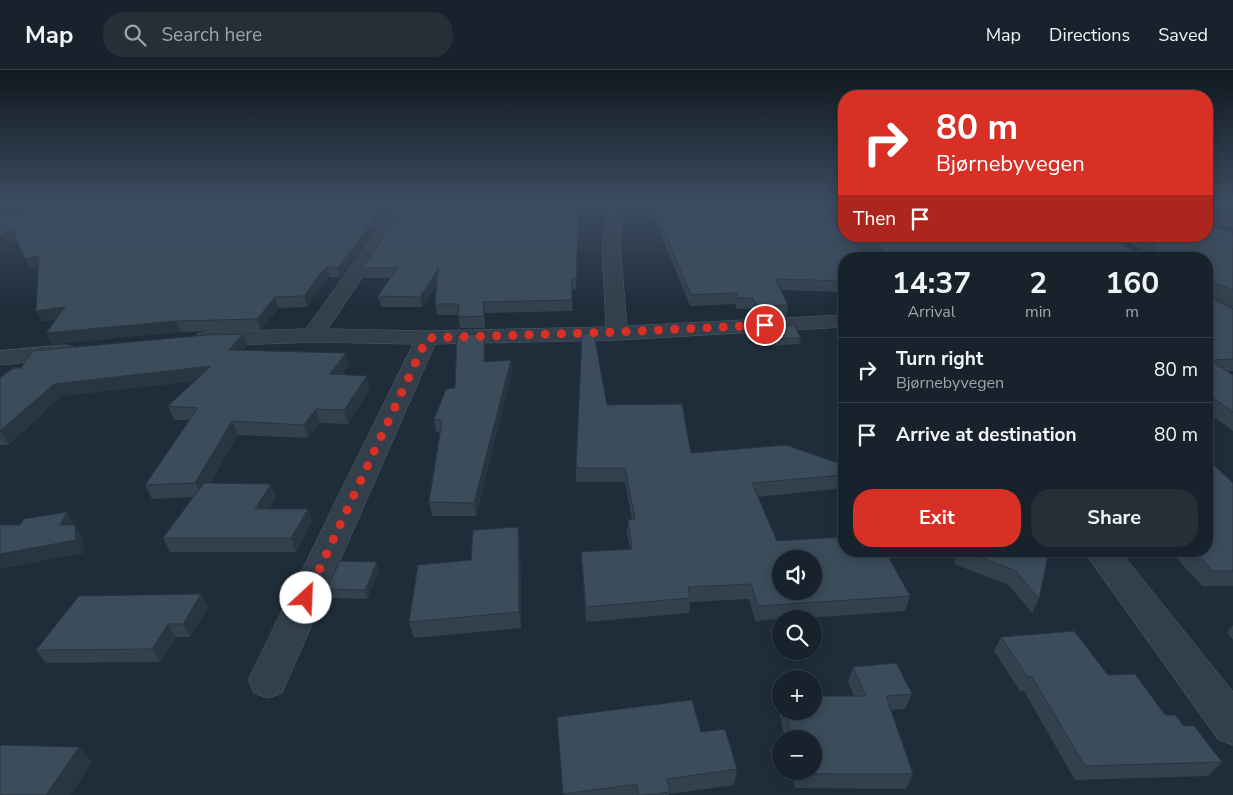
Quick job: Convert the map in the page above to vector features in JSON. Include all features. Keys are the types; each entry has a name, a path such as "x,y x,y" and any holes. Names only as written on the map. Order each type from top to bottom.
{"street":[{"path":"313,335 380,239"},
{"path":"612,239 617,332"},
{"path":"855,242 863,252"},
{"path":"1213,301 1233,301"},
{"path":"1213,304 1233,314"},
{"path":"182,340 313,335 427,338 617,332 838,321"},
{"path":"268,680 427,338"},
{"path":"0,358 86,350"},
{"path":"1106,557 1233,725"}],"building":[{"path":"17,239 360,239 338,268 328,267 323,270 304,296 275,297 257,319 176,321 46,333 65,307 36,311 39,256 25,259"},
{"path":"382,239 578,239 576,279 572,279 572,300 483,302 484,316 458,317 459,304 435,304 438,269 420,297 378,296 397,268 362,268"},
{"path":"667,239 838,239 838,242 854,242 860,250 882,250 877,242 1120,242 1131,250 1155,251 1157,249 1151,242 1213,242 1213,239 1233,239 1233,290 1213,282 1213,252 838,252 838,281 775,279 788,305 757,306 753,298 738,298 736,293 691,295"},
{"path":"1213,299 1233,309 1233,359 1213,360"},
{"path":"794,325 801,338 771,339 765,327"},
{"path":"243,334 229,350 346,353 330,374 367,376 344,410 316,409 304,425 232,421 195,483 145,485 198,408 168,406 211,366 54,384 0,431 0,378 13,368 21,368 33,351 206,335"},
{"path":"484,334 484,362 511,360 474,503 429,502 442,421 434,419 446,389 455,388 457,335"},
{"path":"582,334 594,334 607,405 682,404 691,453 786,445 838,463 838,476 752,483 777,541 838,537 838,557 888,557 910,596 758,606 751,584 688,587 690,598 586,607 581,552 632,549 628,520 635,519 625,468 576,468"},
{"path":"1213,362 1233,375 1233,412 1213,398"},
{"path":"1213,464 1233,483 1233,571 1213,571 1200,557 1213,557"},
{"path":"204,483 271,484 255,509 308,509 291,538 163,538"},
{"path":"67,512 60,525 75,525 76,540 0,554 0,525 20,525 24,519"},
{"path":"518,527 519,612 409,622 418,565 471,560 473,530"},
{"path":"980,557 1048,557 1039,599 1016,571"},
{"path":"340,561 377,562 365,590 327,589"},
{"path":"201,594 183,624 168,624 152,649 36,650 79,596"},
{"path":"1074,631 1108,675 1135,674 1165,715 1175,715 1184,726 1194,726 1222,762 1085,766 1032,677 1028,677 1001,637"},
{"path":"896,663 912,694 886,696 913,774 822,774 822,730 790,730 788,720 822,720 822,696 866,696 853,667"},
{"path":"692,700 701,732 725,729 737,769 667,779 670,792 638,795 637,784 563,794 557,717"},
{"path":"0,745 79,747 46,795 0,795"}],"route":[{"path":"306,598 427,338 765,325"}]}
